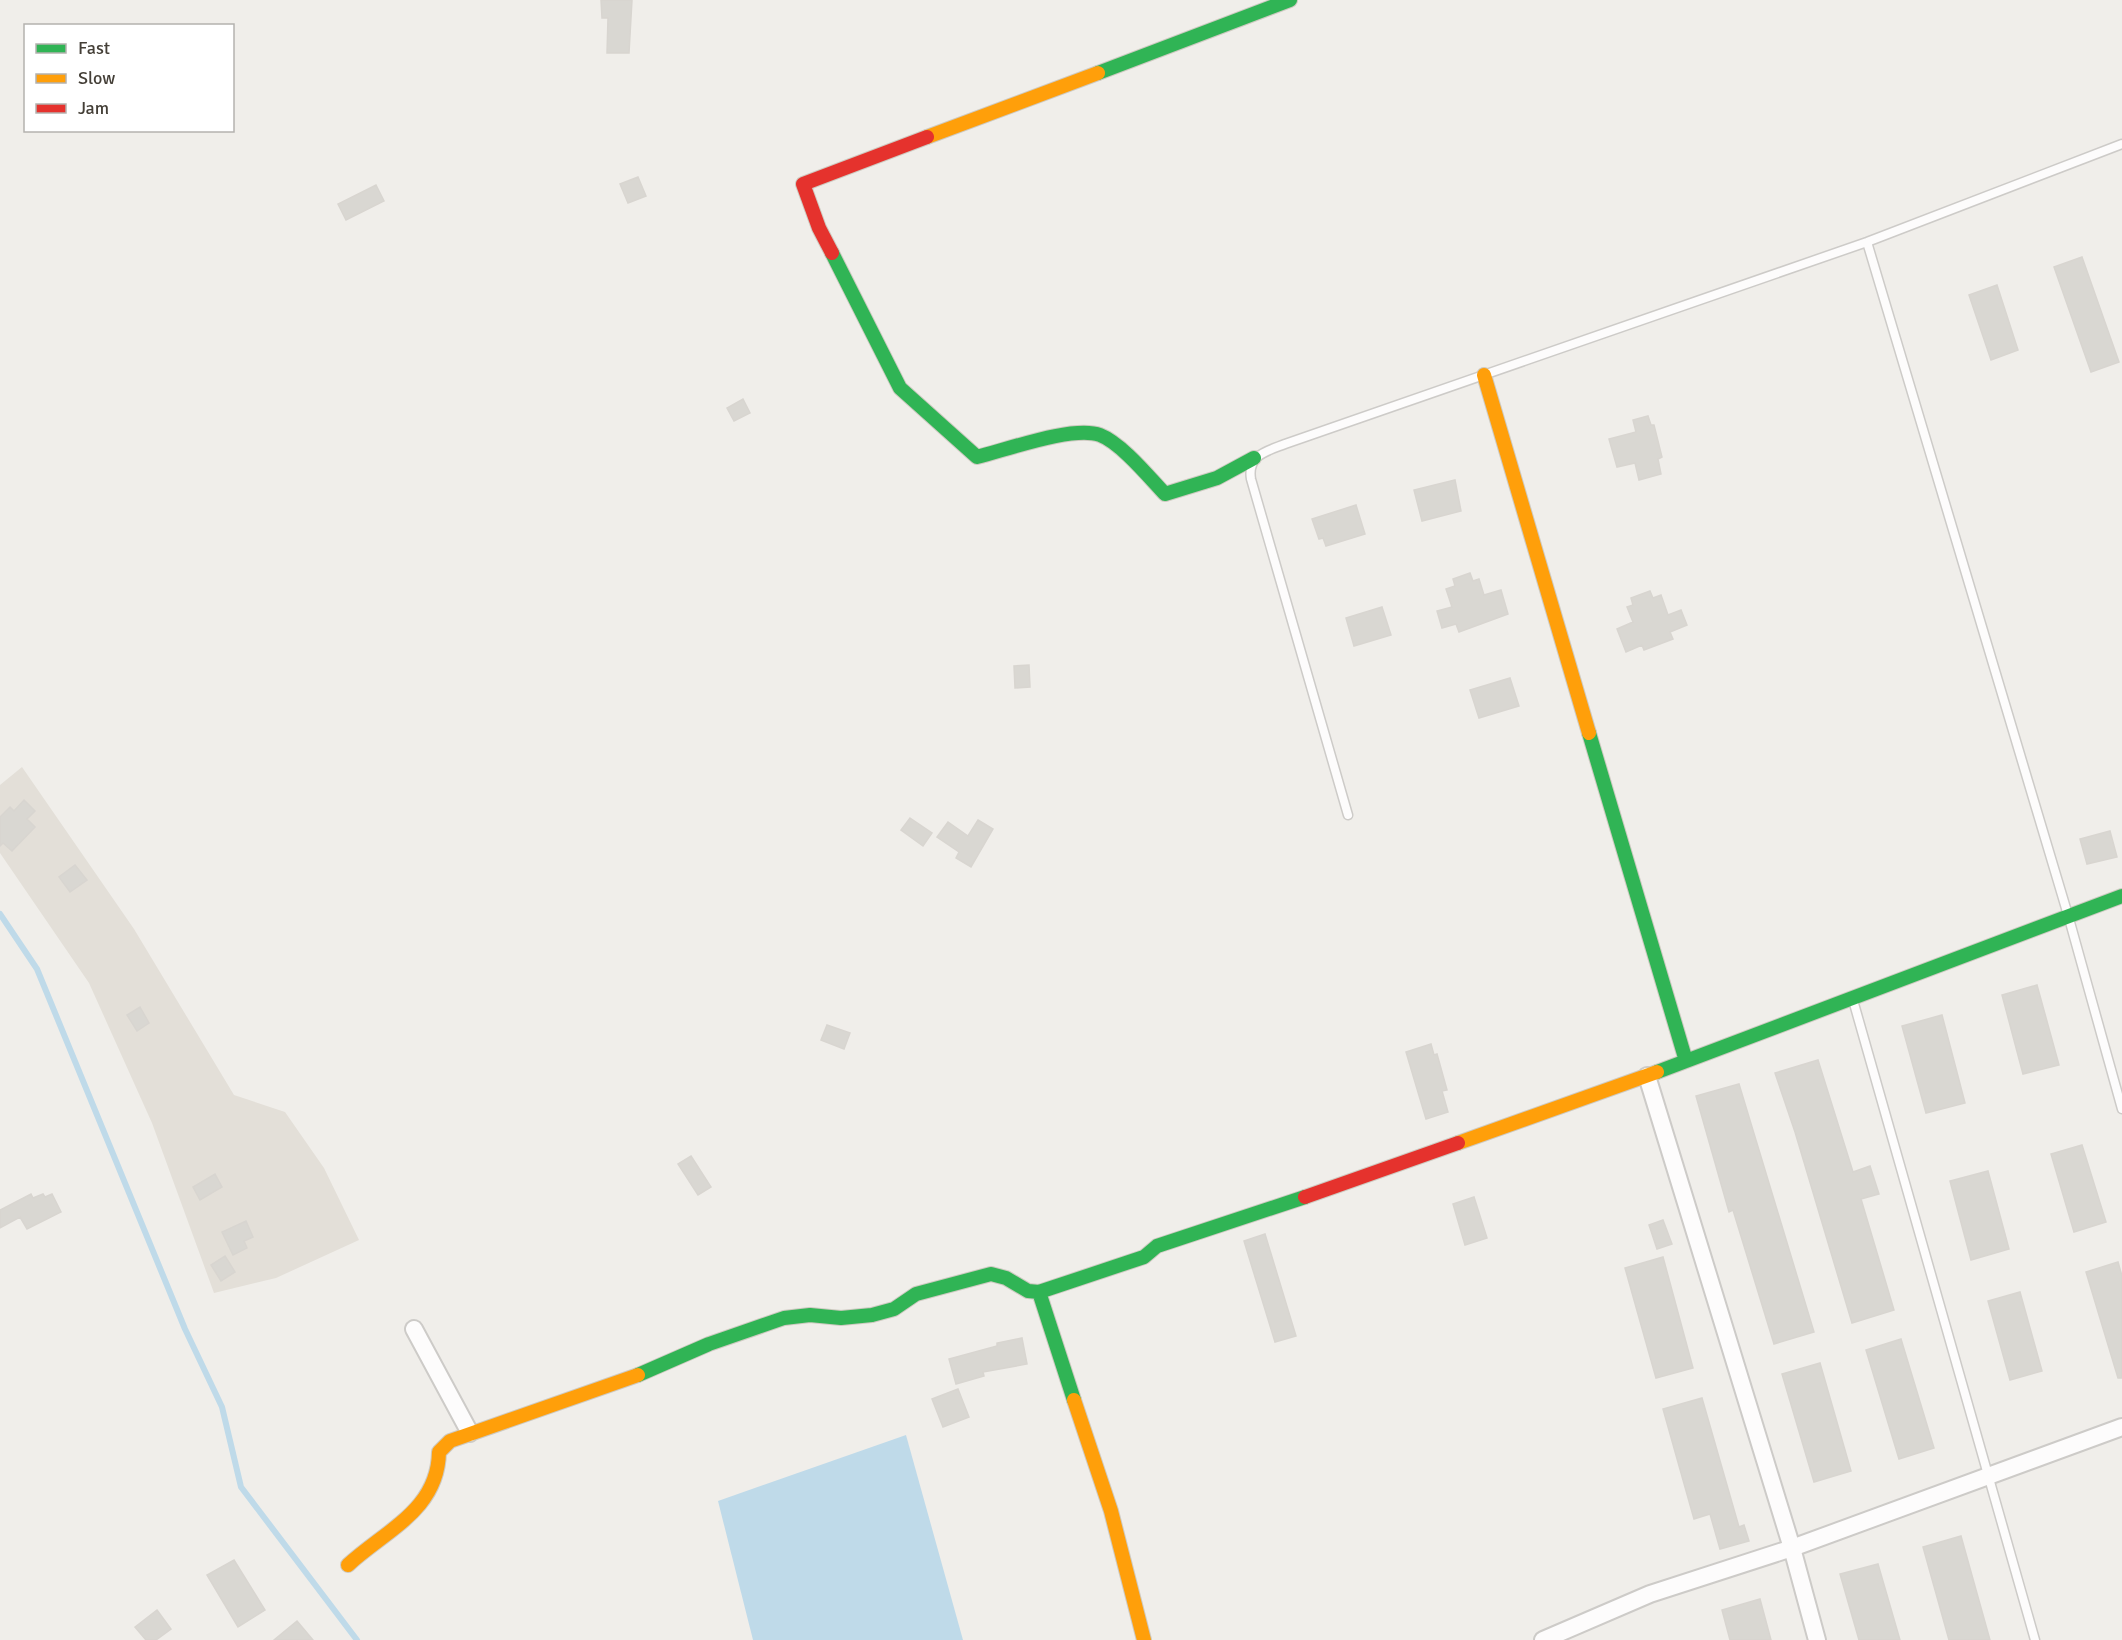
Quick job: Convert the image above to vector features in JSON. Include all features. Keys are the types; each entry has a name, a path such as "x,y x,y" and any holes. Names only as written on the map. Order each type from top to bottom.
{"street":[{"path":"1254,458 1217,478 1165,494 1099,434 1069,432 1007,452 977,457 900,388 819,228 803,184 1290,0"},
{"path":"1484,375 1686,1061"},
{"path":"348,1564 430,1496 442,1469 439,1452 450,1441 470,1433 663,1366 709,1344 784,1318 810,1315 841,1318 872,1315 894,1309 916,1294 991,1274 1006,1278 1028,1291 1039,1292 1144,1257 1157,1246 1326,1190 1647,1076 2122,896"},
{"path":"1647,1076 1792,1548 1817,1640"},
{"path":"1039,1292 1111,1511 1144,1640"},
{"path":"418,1336 470,1433"},
{"path":"1543,1640 1650,1594 1792,1548 2122,1426"}],"lane":[{"path":"1348,815 1251,479 1250,468 1254,458 1285,444 1867,242 2122,144"},
{"path":"1867,242 2068,915 2122,1109"},
{"path":"1853,998 2035,1640"}],"shaded area":[{"path":"22,767 134,929 234,1095 285,1112 324,1168 359,1240 276,1278 214,1293 152,1123 89,983 0,853 0,785"}],"water":[{"path":"906,1435 963,1640 753,1640 718,1501"}],"building":[{"path":"601,0 632,0 629,53 607,53 608,18 602,18"},
{"path":"638,177 646,196 628,203 620,184"},
{"path":"376,185 384,201 346,220 338,204"},
{"path":"2082,257 2119,362 2091,372 2054,267"},
{"path":"1997,285 2018,350 1991,360 1969,295"},
{"path":"743,399 750,413 734,421 727,408"},
{"path":"1648,416 1651,425 1654,425 1662,457 1658,459 1661,474 1639,480 1635,463 1617,467 1609,439 1636,432 1633,420"},
{"path":"1455,480 1461,511 1422,521 1414,490"},
{"path":"1356,505 1365,534 1326,546 1323,538 1319,539 1312,519"},
{"path":"1470,573 1473,581 1479,579 1484,595 1501,590 1508,614 1459,632 1456,624 1442,628 1437,611 1452,607 1446,589 1455,586 1453,579"},
{"path":"1650,591 1653,598 1661,595 1668,615 1681,610 1687,625 1670,632 1673,639 1644,650 1642,645 1626,652 1617,629 1633,622 1627,607 1633,605 1631,598"},
{"path":"1382,607 1391,635 1354,646 1346,618"},
{"path":"1029,665 1030,687 1015,688 1014,666"},
{"path":"1510,678 1519,706 1479,718 1470,690"},
{"path":"24,800 35,811 27,819 35,827 12,851 3,843 0,846 0,817 10,807 14,811"},
{"path":"910,818 932,833 923,846 901,830"},
{"path":"978,820 993,829 971,867 956,858 959,852 937,837 948,822 968,836"},
{"path":"2110,831 2117,857 2087,864 2080,839"},
{"path":"75,865 87,880 70,892 59,877"},
{"path":"2037,985 2059,1065 2023,1074 2002,995"},
{"path":"140,1007 149,1023 137,1031 127,1015"},
{"path":"1942,1015 1965,1103 1926,1113 1902,1026"},
{"path":"827,1025 850,1033 844,1049 821,1040"},
{"path":"1431,1044 1434,1055 1437,1054 1447,1090 1442,1091 1448,1112 1426,1119 1406,1052"},
{"path":"1818,1060 1853,1172 1870,1166 1879,1194 1861,1199 1894,1310 1852,1323 1775,1073"},
{"path":"1739,1084 1814,1332 1774,1344 1733,1210 1729,1212 1696,1096"},
{"path":"2082,1145 2106,1222 2074,1232 2051,1154"},
{"path":"691,1156 711,1187 698,1195 678,1164"},
{"path":"1988,1171 2009,1249 1971,1260 1950,1181"},
{"path":"215,1174 222,1187 200,1200 193,1187"},
{"path":"31,1194 33,1198 43,1194 45,1197 52,1194 61,1212 27,1229 20,1217 0,1228 0,1210"},
{"path":"1474,1197 1487,1238 1465,1245 1453,1204"},
{"path":"1663,1220 1672,1244 1657,1249 1649,1225"},
{"path":"246,1221 253,1237 244,1241 247,1248 233,1255 222,1232"},
{"path":"1265,1234 1296,1336 1275,1342 1244,1241"},
{"path":"225,1256 235,1272 221,1281 211,1265"},
{"path":"1663,1257 1693,1368 1656,1378 1625,1268"},
{"path":"2118,1262 2122,1276 2122,1378 2118,1378 2086,1272"},
{"path":"2020,1292 2042,1371 2010,1380 1988,1301"},
{"path":"1022,1338 1027,1364 983,1372 984,1376 956,1384 949,1359 997,1346 997,1343"},
{"path":"1901,1339 1934,1448 1899,1459 1866,1350"},
{"path":"1820,1363 1851,1471 1814,1482 1782,1374"},
{"path":"958,1389 969,1417 943,1427 932,1399"},
{"path":"1702,1398 1739,1527 1744,1525 1749,1541 1720,1549 1710,1514 1694,1519 1663,1409"},
{"path":"1961,1536 1990,1640 1949,1640 1923,1547"},
{"path":"234,1560 265,1610 238,1627 207,1575"},
{"path":"1878,1564 1900,1640 1859,1640 1840,1574"},
{"path":"1760,1599 1771,1640 1730,1640 1722,1610"},
{"path":"157,1610 171,1629 156,1640 146,1640 135,1627"},
{"path":"297,1621 313,1640 274,1640"}],"waterway":[{"path":"0,914 37,969 185,1329 222,1407 241,1487 357,1640"}],"traffic: fast":[{"path":"1098,73 1290,0"},
{"path":"832,253 900,388 977,457 1073,433 1100,435 1126,453 1165,494 1217,478 1254,458"},
{"path":"1589,733 1686,1061"},
{"path":"1657,1072 2122,896"},
{"path":"1074,1400 1039,1292 1144,1257 1157,1246 1305,1197"},
{"path":"638,1375 709,1344 784,1318 810,1315 841,1318 872,1315 894,1309 916,1294 991,1274 1006,1278 1028,1291 1039,1292"}],"traffic: slow":[{"path":"927,137 1098,73"},
{"path":"1484,375 1589,733"},
{"path":"1458,1143 1657,1072"},
{"path":"348,1565 420,1504 430,1489 436,1472 439,1452 450,1441 638,1375"},
{"path":"1074,1400 1111,1511 1144,1640"}],"traffic: jam":[{"path":"832,253 819,228 803,184 927,137"},
{"path":"1305,1197 1458,1143"}]}
